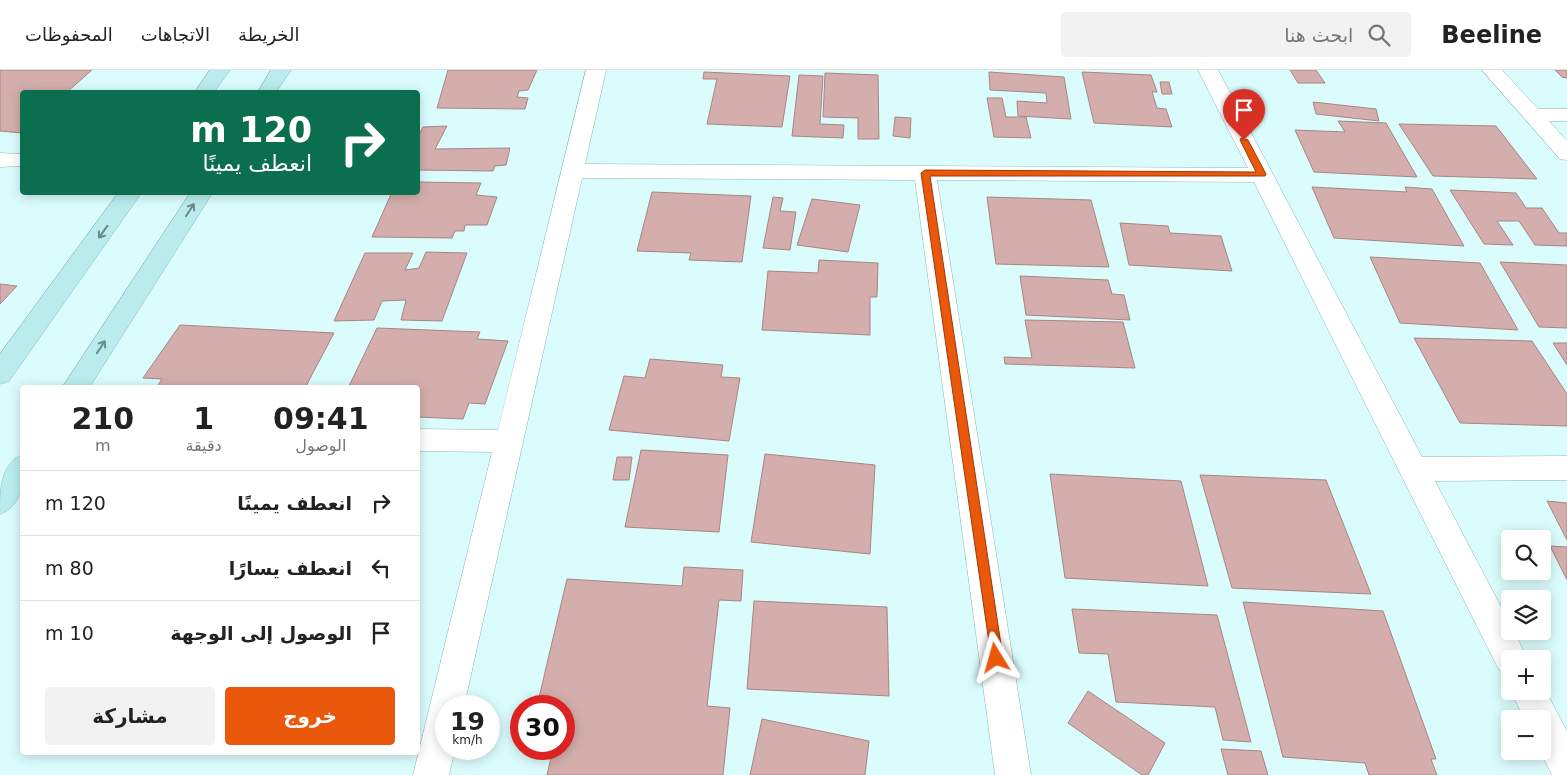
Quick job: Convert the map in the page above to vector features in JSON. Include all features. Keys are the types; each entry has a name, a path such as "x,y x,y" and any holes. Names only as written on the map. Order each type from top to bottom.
{"street":[{"path":"205,90 220,70"},
{"path":"268,90 281,70"},
{"path":"450,695 596,70"},
{"path":"1208,70 1506,650"},
{"path":"1492,70 1567,154"},
{"path":"1532,115 1567,115"},
{"path":"0,160 20,160"},
{"path":"573,171 1262,174"},
{"path":"925,173 1014,775"},
{"path":"0,374 129,195"},
{"path":"77,385 200,195"},
{"path":"420,440 509,441"},
{"path":"1414,469 1567,468"},
{"path":"0,501 20,470"},
{"path":"1551,736 1567,767"},
{"path":"431,775 435,758"}],"building":[{"path":"0,70 92,70 69,90 20,90 20,133 0,131"},
{"path":"448,70 537,70 528,90 519,91 517,97 528,98 525,109 437,108"},
{"path":"1290,70 1316,70 1325,83 1298,83"},
{"path":"1555,70 1567,70 1567,78 1562,77"},
{"path":"704,72 790,76 782,127 707,124 717,79 703,79"},
{"path":"989,72 1064,77 1071,119 1018,116 1017,101 1047,103 1046,93 990,90"},
{"path":"1082,72 1151,75 1157,92 1152,92 1157,108 1166,109 1172,127 1094,123"},
{"path":"825,73 878,75 879,139 858,139 858,118 823,117"},
{"path":"799,75 823,76 820,124 844,125 843,138 792,136"},
{"path":"1160,82 1169,82 1172,94 1162,94"},
{"path":"987,98 1002,98 1006,117 1026,117 1031,138 994,137"},
{"path":"1313,102 1376,109 1379,121 1316,114"},
{"path":"895,117 911,118 910,138 893,136"},
{"path":"1338,121 1386,123 1417,177 1314,172 1295,130 1345,132"},
{"path":"1399,124 1496,126 1537,179 1433,176"},
{"path":"447,126 435,149 510,148 506,165 495,166 493,171 420,170 420,133 423,127"},
{"path":"420,182 481,183 476,195 497,197 487,225 465,225 464,231 455,231 452,238 372,237 391,195 420,195"},
{"path":"1312,187 1407,192 1405,187 1432,189 1464,246 1334,238"},
{"path":"1450,190 1516,193 1526,208 1542,208 1559,233 1567,233 1567,246 1535,245 1519,221 1497,221 1513,245 1484,244"},
{"path":"652,192 751,196 742,262 689,260 691,253 637,251"},
{"path":"773,197 783,198 780,211 796,212 790,250 763,248"},
{"path":"987,197 1091,200 1109,267 996,264"},
{"path":"812,199 860,205 848,252 797,245"},
{"path":"1120,223 1168,226 1170,233 1221,236 1232,271 1129,265"},
{"path":"426,252 467,253 442,321 401,320 406,300 382,301 374,320 334,321 365,253 413,253 405,270 419,268"},
{"path":"1370,257 1480,263 1518,330 1400,323"},
{"path":"819,260 878,263 877,297 870,297 870,335 762,330 768,271 818,273"},
{"path":"1500,262 1567,265 1567,328 1539,327"},
{"path":"1020,276 1108,280 1112,294 1124,295 1130,320 1026,315"},
{"path":"0,284 17,286 0,304"},
{"path":"1025,320 1123,322 1135,368 1005,364 1004,357 1032,358"},
{"path":"180,325 334,333 307,385 158,385 162,379 143,378"},
{"path":"377,328 480,332 477,339 508,341 485,404 469,403 463,419 420,417 420,385 349,385"},
{"path":"1414,338 1532,341 1567,394 1567,426 1460,423"},
{"path":"1553,343 1567,343 1567,365"},
{"path":"650,359 723,365 721,377 740,378 729,441 609,430 624,376 645,378"},
{"path":"641,450 728,455 719,532 625,527"},
{"path":"765,454 875,465 870,554 751,542"},
{"path":"617,457 632,457 629,480 613,480"},
{"path":"1050,474 1181,481 1208,586 1065,578"},
{"path":"1200,475 1326,480 1371,594 1232,588"},
{"path":"1547,501 1567,503 1567,540"},
{"path":"1551,546 1567,547 1567,580 1551,548"},
{"path":"684,567 743,570 741,601 719,600 707,706 730,708 723,775 547,775 550,760 575,760 575,695 540,695 567,579 682,586"},
{"path":"754,601 887,607 889,696 747,689"},
{"path":"1243,602 1383,611 1436,759 1431,759 1437,775 1369,775 1365,763 1283,757"},
{"path":"1072,609 1217,615 1251,742 1223,740 1215,707 1116,702 1108,654 1079,653"},
{"path":"1088,691 1165,743 1148,775 1142,775 1068,723"},
{"path":"762,719 869,741 865,775 750,775"},
{"path":"1221,749 1261,751 1268,775 1228,775"}],"route":[{"path":"996,658 925,173 1262,174 1244,140"}]}
